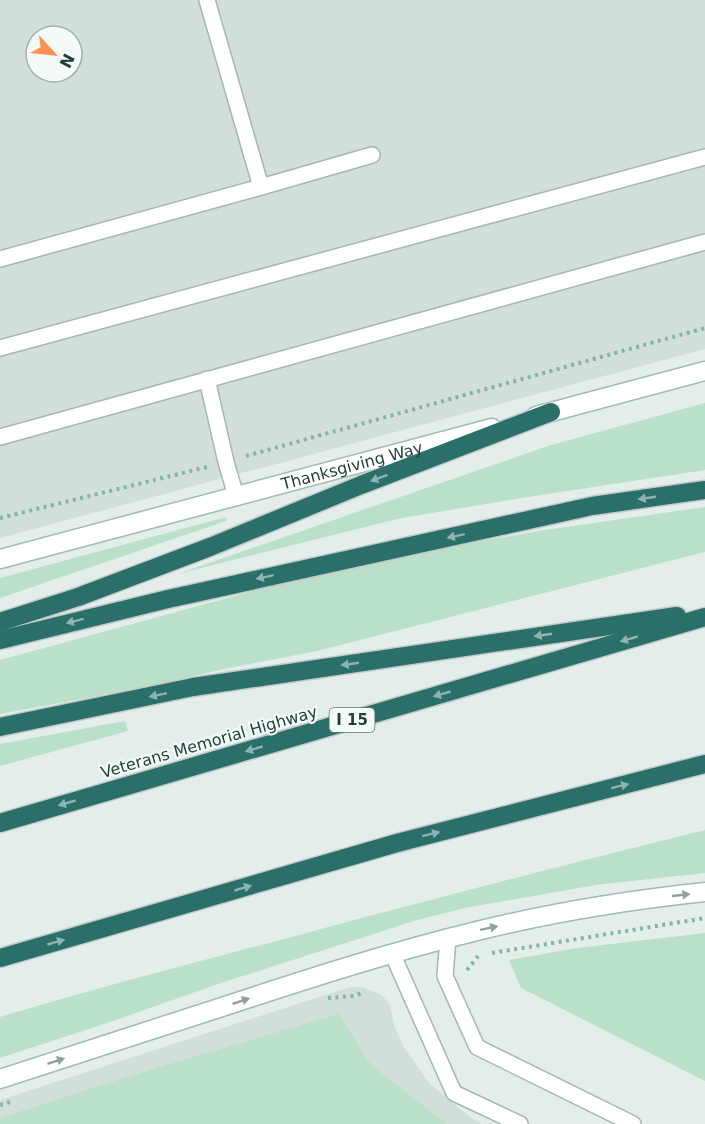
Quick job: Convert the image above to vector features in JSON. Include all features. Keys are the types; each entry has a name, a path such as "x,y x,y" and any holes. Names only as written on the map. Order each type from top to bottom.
{"highway":[{"path":"0,622 78,597 210,548 361,485 551,412"},
{"path":"0,639 168,599 592,506 705,490"},
{"path":"0,727 193,687 705,611"},
{"name":"Veterans Memorial Highway","path":"0,823 705,617"},
{"path":"0,958 397,843 705,764"}],"main road":[{"name":"Thanksgiving Way","path":"0,559 705,371"},
{"path":"0,1079 349,965 448,938 612,904 705,892"}],"lane":[{"path":"207,0 261,187"},
{"path":"0,259 372,155"},
{"path":"0,348 705,157"},
{"path":"0,436 705,242"},
{"path":"207,379 236,496"},
{"path":"448,938 445,976 477,1047 633,1124"},
{"path":"392,953 454,1093 519,1124"}],"path":[{"path":"0,519 226,462 705,328"},
{"path":"462,977 479,955 705,918"}],"shaded area":[{"path":"0,0 705,0 705,349 0,538"},
{"path":"350,987 363,987 382,995 390,1005 394,1025 403,1046 429,1083 470,1117 482,1124 0,1124 0,1100"}],"green space":[{"path":"705,403 705,470 402,518 177,574 551,445"},
{"path":"705,507 705,552 317,651 146,687 0,714 0,660 316,574 430,550 545,530"},
{"path":"226,517 226,521 0,598 0,578"},
{"path":"125,721 128,731 0,766 0,744"},
{"path":"705,830 705,873 596,885 465,908 414,921 0,1058 0,1017 389,911"},
{"path":"705,933 705,1081 521,988 509,960 577,948"},
{"path":"339,1014 371,1065 447,1124 0,1124 0,1118 146,1071"}]}
